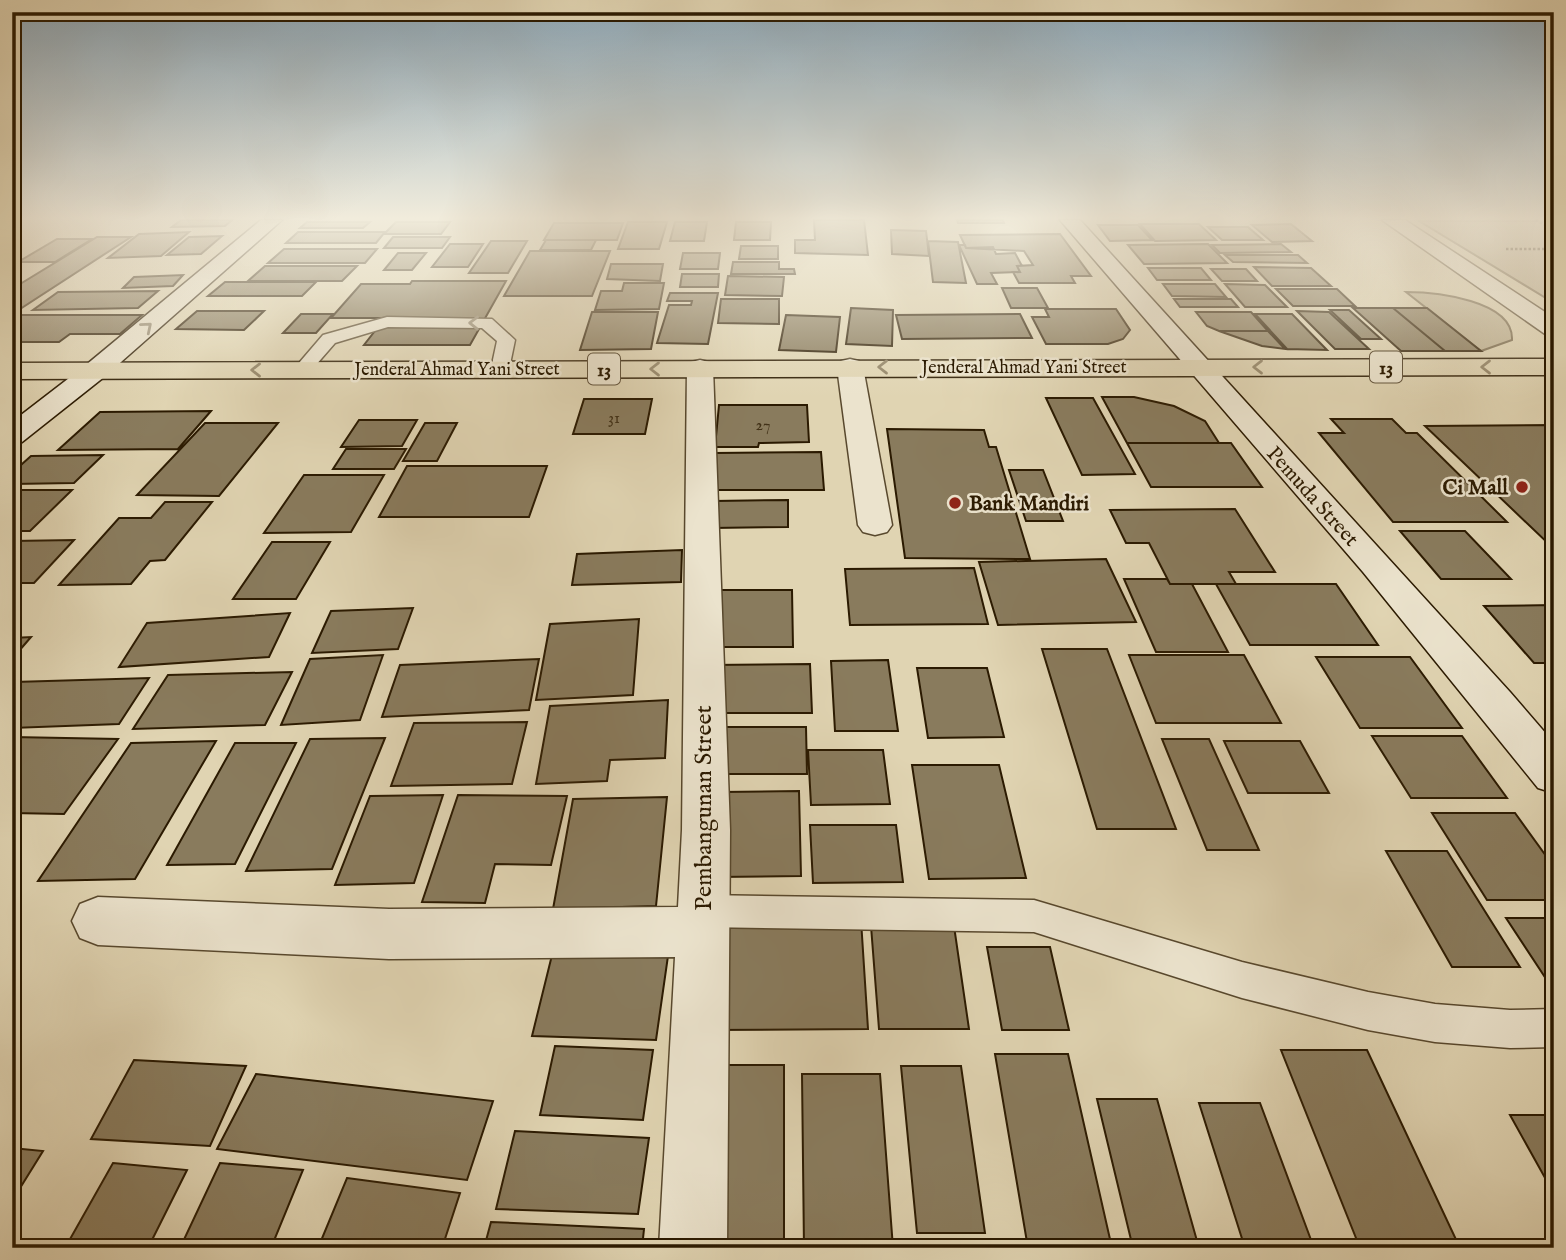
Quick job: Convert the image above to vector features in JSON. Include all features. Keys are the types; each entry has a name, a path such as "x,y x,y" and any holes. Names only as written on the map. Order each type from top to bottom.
{"highway":[{"name":"Jenderal Ahmad Yani Street","path":"12,371 1554,367"}],"street":[{"path":"12,436 95,371 204,279"},
{"name":"Pemuda Street","path":"1120,279 1196,367 1426,620 1554,775"},
{"path":"1479,279 1554,329"},
{"name":"Pembangunan Street","path":"694,1248 706,830 701,368"},
{"path":"850,368 876,525"},
{"path":"98,921 389,934 703,921"}],"lane":[{"path":"302,370 329,339 387,322 486,323 506,340 500,369"},
{"path":"703,921 1034,916 1242,980 1368,1011 1435,1023 1510,1029 1554,1028"}],"shaded area":[{"path":"1514,279 1554,279 1554,303"},
{"path":"1406,292 1453,297 1487,307 1509,326 1512,340 1481,351"}],"building":[{"path":"29,279 67,279 17,311 12,311 12,289"},
{"path":"132,279 180,279 173,286 123,288"},
{"path":"250,279 344,279 342,281 248,281"},
{"path":"514,279 599,279 592,296 504,296"},
{"path":"607,279 660,279 660,281"},
{"path":"681,279 719,279 718,287 680,287"},
{"path":"728,279 784,279 782,296 725,295"},
{"path":"933,279 965,279 966,283 933,282"},
{"path":"975,279 994,279 997,284 977,284"},
{"path":"1017,279 1073,279 1075,283 1019,283"},
{"path":"1156,279 1211,280 1157,280"},
{"path":"1220,279 1257,281 1222,281"},
{"path":"1265,279 1323,279 1331,286 1272,286"},
{"path":"412,281 506,281 470,345 364,345 385,318 331,318 361,284 410,284"},
{"path":"225,282 316,282 302,296 208,296"},
{"path":"624,283 664,283 659,309 595,310 601,291 622,291"},
{"path":"1163,284 1215,284 1226,297 1172,296"},
{"path":"1225,284 1265,285 1287,307 1245,307"},
{"path":"1002,288 1037,288 1048,308 1011,308"},
{"path":"1276,289 1337,289 1355,306 1293,306"},
{"path":"158,291 138,308 33,310 58,292"},
{"path":"670,293 718,293 708,344 657,343 669,305 691,305 692,301 667,301"},
{"path":"721,299 779,299 779,324 718,323"},
{"path":"1174,299 1231,299 1238,307 1180,307"},
{"path":"851,308 893,310 892,346 846,344"},
{"path":"1353,308 1393,308 1445,351 1401,351"},
{"path":"1393,308 1427,308 1481,351 1445,351"},
{"path":"1045,309 1116,309 1130,330 1123,339 1108,344 1046,344 1032,317 1049,317"},
{"path":"1330,310 1349,310 1381,339 1361,339"},
{"path":"197,311 264,311 244,330 176,329"},
{"path":"1297,311 1329,312 1369,349 1335,349"},
{"path":"592,312 658,312 651,349 580,350"},
{"path":"1196,312 1251,312 1268,331 1219,331 1207,326"},
{"path":"301,314 333,314 316,333 283,333"},
{"path":"1020,314 1032,338 902,339 896,315"},
{"path":"1255,314 1292,314 1327,350 1287,349"},
{"path":"12,315 142,315 120,334 70,334 59,342 12,342"},
{"path":"786,315 840,317 836,352 779,350"},
{"path":"1219,331 1268,331 1285,349 1262,346"},
{"path":"1102,397 1134,397 1174,406 1205,421 1219,443 1127,443"},
{"path":"1046,398 1093,398 1135,474 1082,475"},
{"path":"584,399 652,399 645,434 573,434"},
{"path":"719,405 807,405 809,442 759,443 758,447 715,447"},
{"path":"211,411 178,449 58,450 100,412"},
{"path":"1331,419 1392,419 1406,433 1417,433 1507,522 1393,522 1319,433 1344,433"},
{"path":"359,420 417,420 402,446 341,447"},
{"path":"205,423 278,423 219,496 137,495"},
{"path":"425,423 457,423 437,461 403,461"},
{"name":"Ci Mall","path":"1554,425 1554,549 1425,426"},
{"name":"Bank Mandiri","path":"887,429 984,430 989,447 996,447 1030,559 905,558"},
{"path":"1127,443 1231,443 1262,487 1151,487"},
{"path":"346,449 406,449 394,469 333,469"},
{"path":"821,452 824,490 711,490 715,453"},
{"path":"103,455 74,483 12,484 12,473 31,456"},
{"path":"407,466 547,466 529,517 379,517"},
{"path":"1009,470 1043,470 1063,521 1026,521"},
{"path":"304,475 384,475 351,532 264,533"},
{"path":"12,490 72,490 30,531 12,531"},
{"path":"788,500 788,527 712,528 714,501"},
{"path":"165,502 212,502 165,560 150,561 131,584 59,585 119,518 151,518"},
{"path":"1235,509 1275,572 1229,572 1236,584 1170,584 1149,543 1126,543 1110,510"},
{"path":"1400,531 1465,531 1511,579 1441,579"},
{"path":"74,540 34,583 12,583 12,541"},
{"path":"272,542 330,542 296,599 233,599"},
{"path":"682,550 681,582 572,585 577,554"},
{"path":"1106,559 1136,622 998,625 979,562"},
{"path":"974,568 988,624 850,625 845,569"},
{"path":"1124,579 1167,579 1170,584 1192,584 1228,652 1156,652"},
{"path":"1216,584 1336,584 1378,645 1250,645"},
{"path":"717,590 792,590 793,647 713,647"},
{"path":"1554,605 1554,663 1534,663 1484,606"},
{"path":"413,608 398,649 312,653 331,611"},
{"path":"290,613 269,657 119,667 147,623"},
{"path":"639,619 633,695 536,700 550,624"},
{"path":"31,637 12,659 12,638"},
{"path":"1042,649 1107,649 1176,829 1097,829"},
{"path":"383,655 360,720 281,725 310,659"},
{"path":"1129,655 1244,655 1281,723 1156,723"},
{"path":"1316,657 1410,657 1462,728 1360,728"},
{"path":"539,659 529,710 382,717 400,665"},
{"path":"888,660 898,731 835,731 831,661"},
{"path":"810,664 812,713 705,713 709,665"},
{"path":"917,668 987,668 1004,737 928,738"},
{"path":"292,672 265,725 133,729 168,675"},
{"path":"149,678 119,724 12,728 14,682"},
{"path":"668,700 665,758 610,760 607,781 536,784 550,706"},
{"path":"527,722 512,784 391,786 414,723"},
{"path":"713,727 806,727 807,774 710,774"},
{"path":"1372,736 1462,736 1507,798 1411,798"},
{"path":"12,737 118,739 64,814 12,813"},
{"path":"385,738 332,869 246,871 310,739"},
{"path":"1162,739 1209,739 1259,850 1207,850"},
{"path":"216,741 135,879 38,881 131,743"},
{"path":"1224,741 1300,741 1329,793 1248,793"},
{"path":"235,743 296,743 235,864 167,865"},
{"path":"808,750 883,750 890,804 811,805"},
{"path":"912,765 999,765 1026,878 929,879"},
{"path":"799,791 801,876 716,877 721,792"},
{"path":"443,795 414,883 335,885 370,796"},
{"path":"458,795 567,796 551,865 495,864 485,903 422,902"},
{"path":"667,797 656,906 553,909 573,799"},
{"path":"1432,813 1515,813 1554,867 1554,900 1487,900"},
{"path":"810,825 896,825 903,882 813,883"},
{"path":"1386,851 1447,851 1520,967 1452,967"},
{"path":"1506,918 1554,918 1554,991"},
{"path":"861,920 868,1029 708,1030 715,921"},
{"path":"871,926 954,926 969,1029 879,1029"},
{"path":"987,947 1050,947 1069,1030 1002,1030"},
{"path":"553,951 668,956 656,1040 532,1036"},
{"path":"555,1046 653,1050 643,1120 540,1115"},
{"path":"1281,1050 1367,1050 1460,1248 1360,1248"},
{"path":"995,1054 1068,1054 1112,1248 1028,1248"},
{"path":"134,1060 246,1066 210,1146 91,1139"},
{"path":"718,1065 784,1065 784,1248 709,1248"},
{"path":"901,1066 961,1066 985,1233 917,1233"},
{"path":"256,1074 493,1101 467,1180 217,1149"},
{"path":"802,1074 880,1074 893,1248 804,1248"},
{"path":"1097,1099 1157,1099 1199,1248 1133,1248"},
{"path":"1199,1103 1260,1103 1314,1248 1245,1248"},
{"path":"1510,1115 1554,1115 1554,1194"},
{"path":"515,1131 649,1138 638,1214 496,1209"},
{"path":"12,1148 43,1151 12,1201"},
{"path":"113,1163 187,1170 148,1248 65,1248"},
{"path":"220,1163 303,1170 271,1248 180,1248"},
{"path":"347,1178 460,1193 442,1248 318,1248"},
{"path":"491,1222 644,1229 642,1248 484,1248"}],"place":[{"name":"Ci Mall","path":"1522,487"},
{"name":"Bank Mandiri","path":"955,503"}]}
